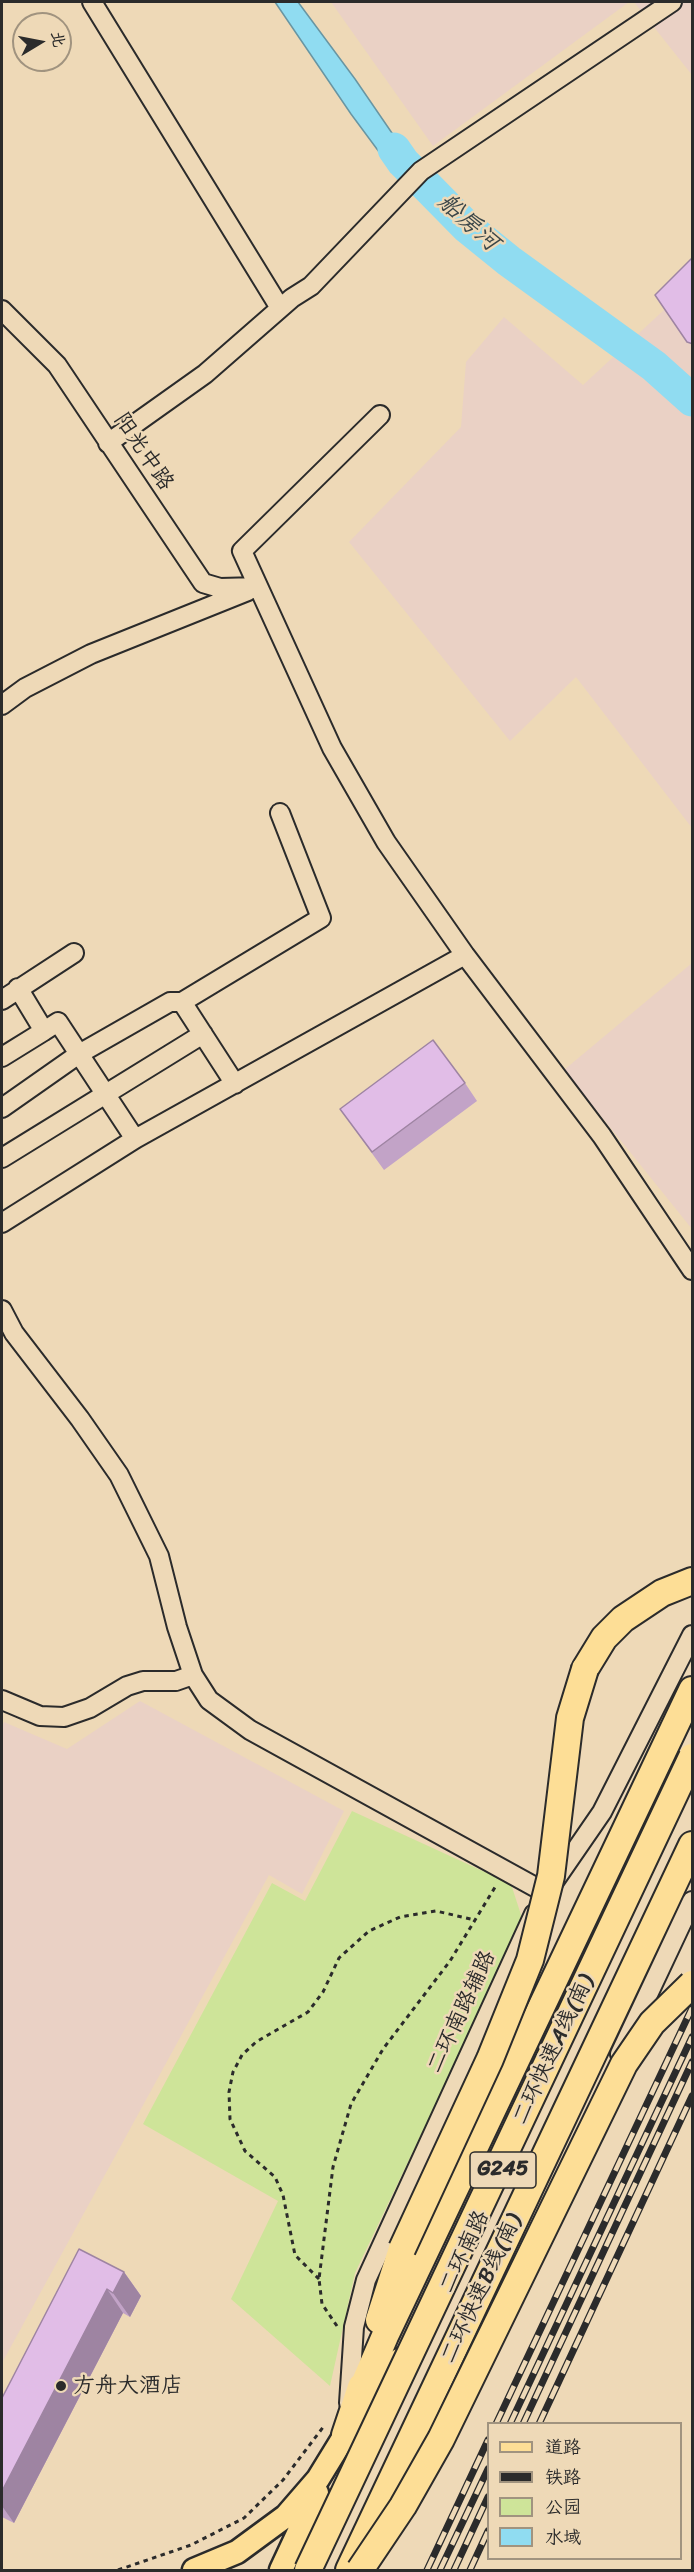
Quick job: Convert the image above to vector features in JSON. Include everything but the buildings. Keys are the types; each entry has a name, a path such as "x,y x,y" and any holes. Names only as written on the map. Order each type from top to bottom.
{"highway":[{"path":"412,2253 530,1960 551,1876 568,1726 585,1669 604,1638 622,1619 662,1593 693,1581"},
{"path":"336,2428 356,2403 384,2299 412,2253 693,1689"},
{"name":"二环快速A线(南)","path":"308,2571 693,1757"},
{"name":"二环快速B线(南)","path":"349,2571 693,1845"},
{"path":"360,2571 398,2514 441,2439 624,2064 652,2023 693,1984"}],"main road":[{"name":"二环南路","path":"314,2571 693,1770"},
{"name":"二环南路","path":"344,2571 693,1833"},
{"path":"280,2571 336,2428 417,2333 458,2265"},
{"path":"194,2571 243,2548 286,2516 318,2479 336,2428"}],"street":[{"path":"92,2 280,308"},
{"path":"108,443 205,374 280,308 311,286 421,171 672,2"},
{"name":"阳光中路","path":"2,310 57,365 203,583 220,588 258,587"},
{"path":"380,415 242,551 332,748 386,842 465,955 602,1136 693,1270"},
{"path":"2,705 25,688 91,654 258,587"},
{"path":"2,1108 79,1054 170,1002 182,1002 321,918 280,813"},
{"path":"2,1000 74,953"},
{"path":"2,1223 135,1139 465,955"},
{"path":"18,988 44,1031"},
{"path":"182,1002 235,1083"},
{"path":"2,1057 58,1022 135,1139"},
{"path":"2,1158 203,1034"},
{"path":"2,1310 14,1333 80,1419 128,1493 159,1557 193,1675 208,1700 250,1730 546,1893"},
{"name":"二环南路辅路","path":"336,2428 352,2349 357,2310 371,2266 527,1928 546,1893 602,1812 693,1635"},
{"path":"2,1700 40,1716 64,1717 90,1708 127,1686 143,1681 176,1681 193,1675"},
{"path":"375,2571 693,1901"}],"path":[{"path":"352,2349 322,2304 319,2279 333,2167 351,2104 383,2049 450,1961 506,1870"},
{"path":"319,2279 295,2255 283,2195 275,2177 245,2151 230,2119 229,2092 233,2072 242,2055 256,2042 308,2012 323,1992 339,1958 369,1931 400,1917 436,1911 475,1920"},
{"path":"118,2571 191,2545 244,2518 336,2428"}],"shaded area":[{"path":"331,2 629,2 433,146"},
{"path":"634,2 692,2 692,75"},
{"path":"692,284 692,828 576,677 510,741 349,542 461,427 466,362 504,317 583,385"},
{"path":"692,963 692,1229 564,1070"},
{"path":"140,1701 344,1811 302,1894 269,1875 2,2363 2,1727 4,1722 67,1749"}],"green space":[{"path":"352,1811 511,1884 523,1921 355,2273 330,2386 231,2299 278,2201 143,2124 272,1883 305,1901"}],"water":[{"path":"275,2 298,2 355,79 420,174 408,191 351,114"}],"waterway":[{"name":"船房河","path":"394,149 403,162 467,227 509,261 654,366 692,400"}],"railway":[{"path":"497,2422 692,2008"},
{"path":"511,2422 692,2037"},
{"path":"524,2422 692,2062"},
{"path":"540,2422 692,2096"},
{"path":"427,2570 487,2442"},
{"path":"440,2570 487,2471"},
{"path":"454,2570 487,2499"},
{"path":"470,2570 487,2533"}],"place":[{"name":"方舟大酒店","path":"61,2386"}]}
